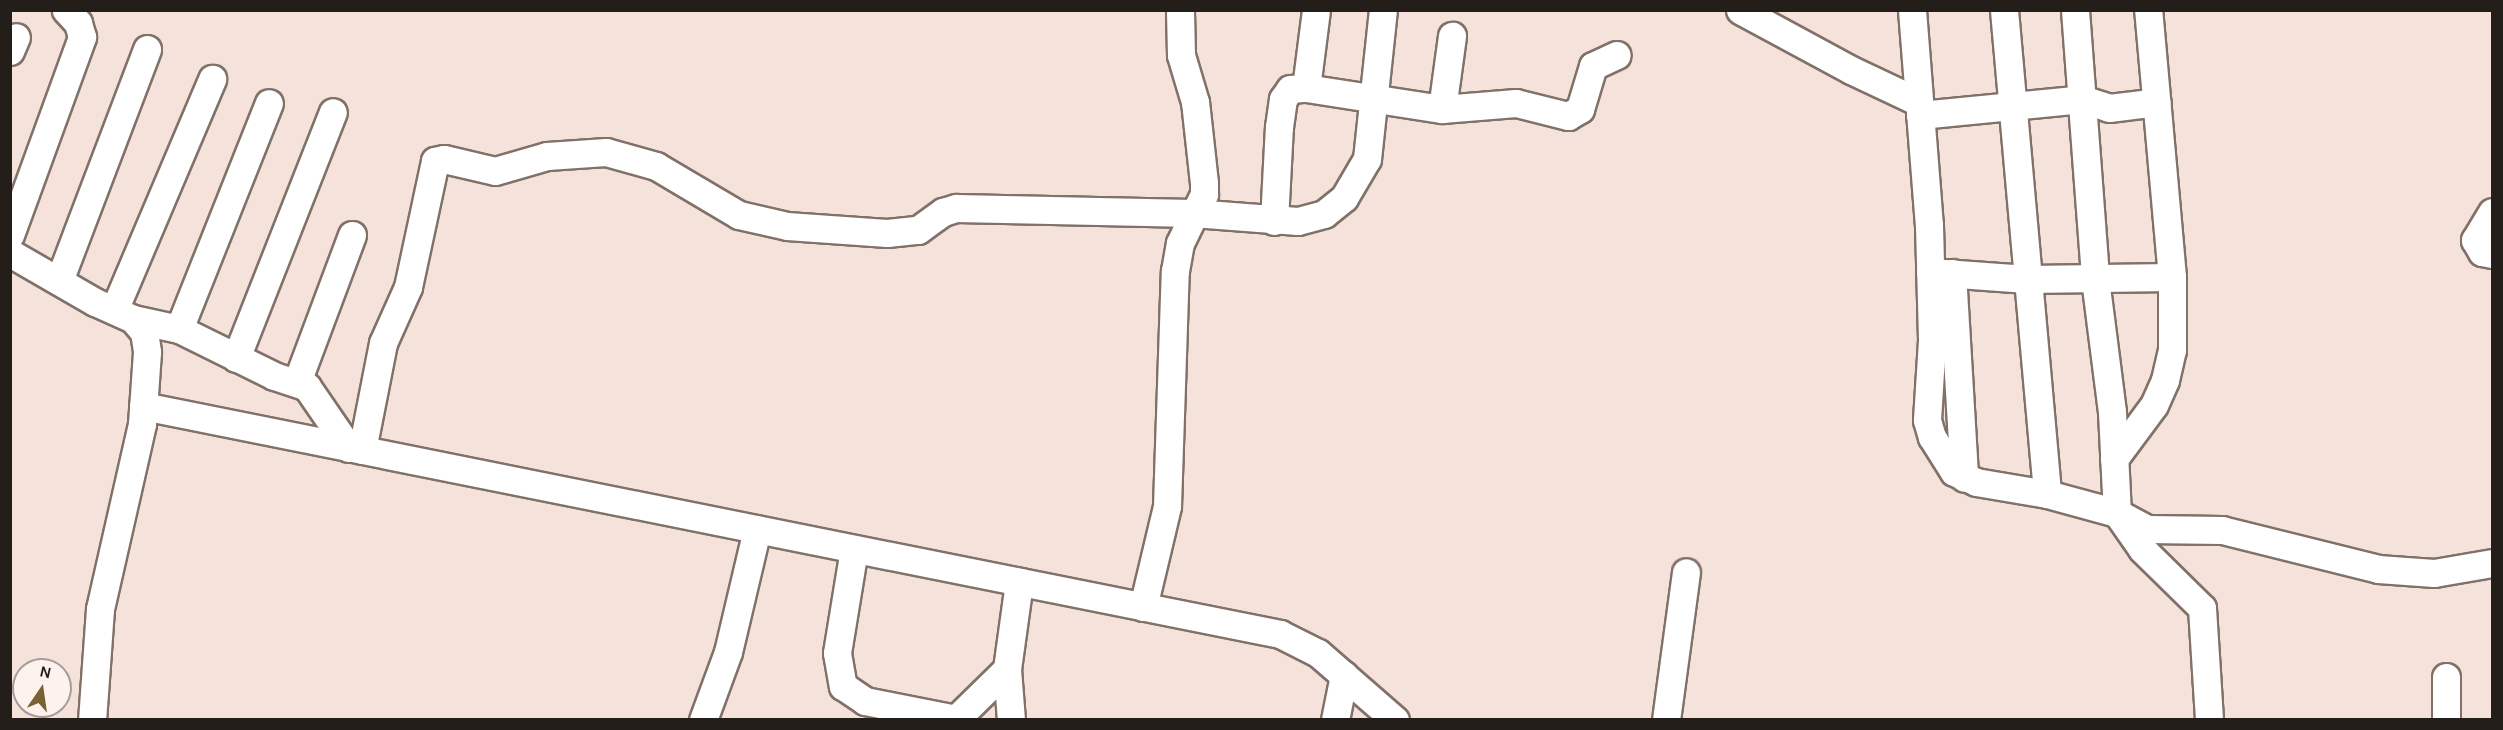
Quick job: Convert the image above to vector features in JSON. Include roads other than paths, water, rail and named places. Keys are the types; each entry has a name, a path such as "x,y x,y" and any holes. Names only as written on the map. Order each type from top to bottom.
{"street":[{"path":"10,235 82,37 78,23 66,10"},
{"path":"1143,606 1167,497 1175,271 1180,243 1204,194 1204,174 1195,102 1181,55 1180,10"},
{"path":"1306,88 1316,10"},
{"path":"356,449 383,343 408,287 435,161 444,159 495,171 547,156 606,152 656,166 739,215 787,225 887,233 918,230 943,212 956,208 1193,213 1274,221 1298,221 1324,214 1344,198 1367,159 1371,98 1383,10"},
{"path":"1740,10 1920,109 2082,99 2109,108 2157,102"},
{"path":"1912,10 1920,109 1941,272 1928,427 1948,464 1964,478 2047,494 2116,513 2147,529 2222,530 2406,573 2493,563"},
{"path":"2004,10 2047,494"},
{"path":"2075,10 2096,279 2114,459 2116,513 2142,549 2202,608 2209,720"},
{"path":"2114,459 2154,405 2165,380 2172,350 2172,277 2148,10"},
{"path":"1442,109 1452,36"},
{"path":"59,281 147,49"},
{"path":"1274,221 1283,99 1290,89 1306,88 1442,109 1516,103 1574,114 1584,102 1593,66 1617,55"},
{"path":"124,314 212,79"},
{"path":"179,329 269,103"},
{"path":"236,358 333,112"},
{"path":"2493,212 2475,240 2482,252 2493,254"},
{"path":"297,382 352,235"},
{"path":"10,253 95,302 124,314 179,329 236,358 297,382 310,390 356,449"},
{"path":"1941,272 2027,279 2172,277"},
{"path":"92,720 100,609 143,406 147,352 144,332 124,314"},
{"path":"143,406 1280,634 1318,653 1395,720"},
{"path":"704,720 728,652 757,529"},
{"path":"854,549 837,653 843,686 865,700 955,719 1008,669"},
{"path":"1666,720 1686,572"},
{"path":"1011,720 1008,669 1019,582"},
{"path":"1335,720 1344,675"},
{"path":"2446,677 2446,720"}]}
